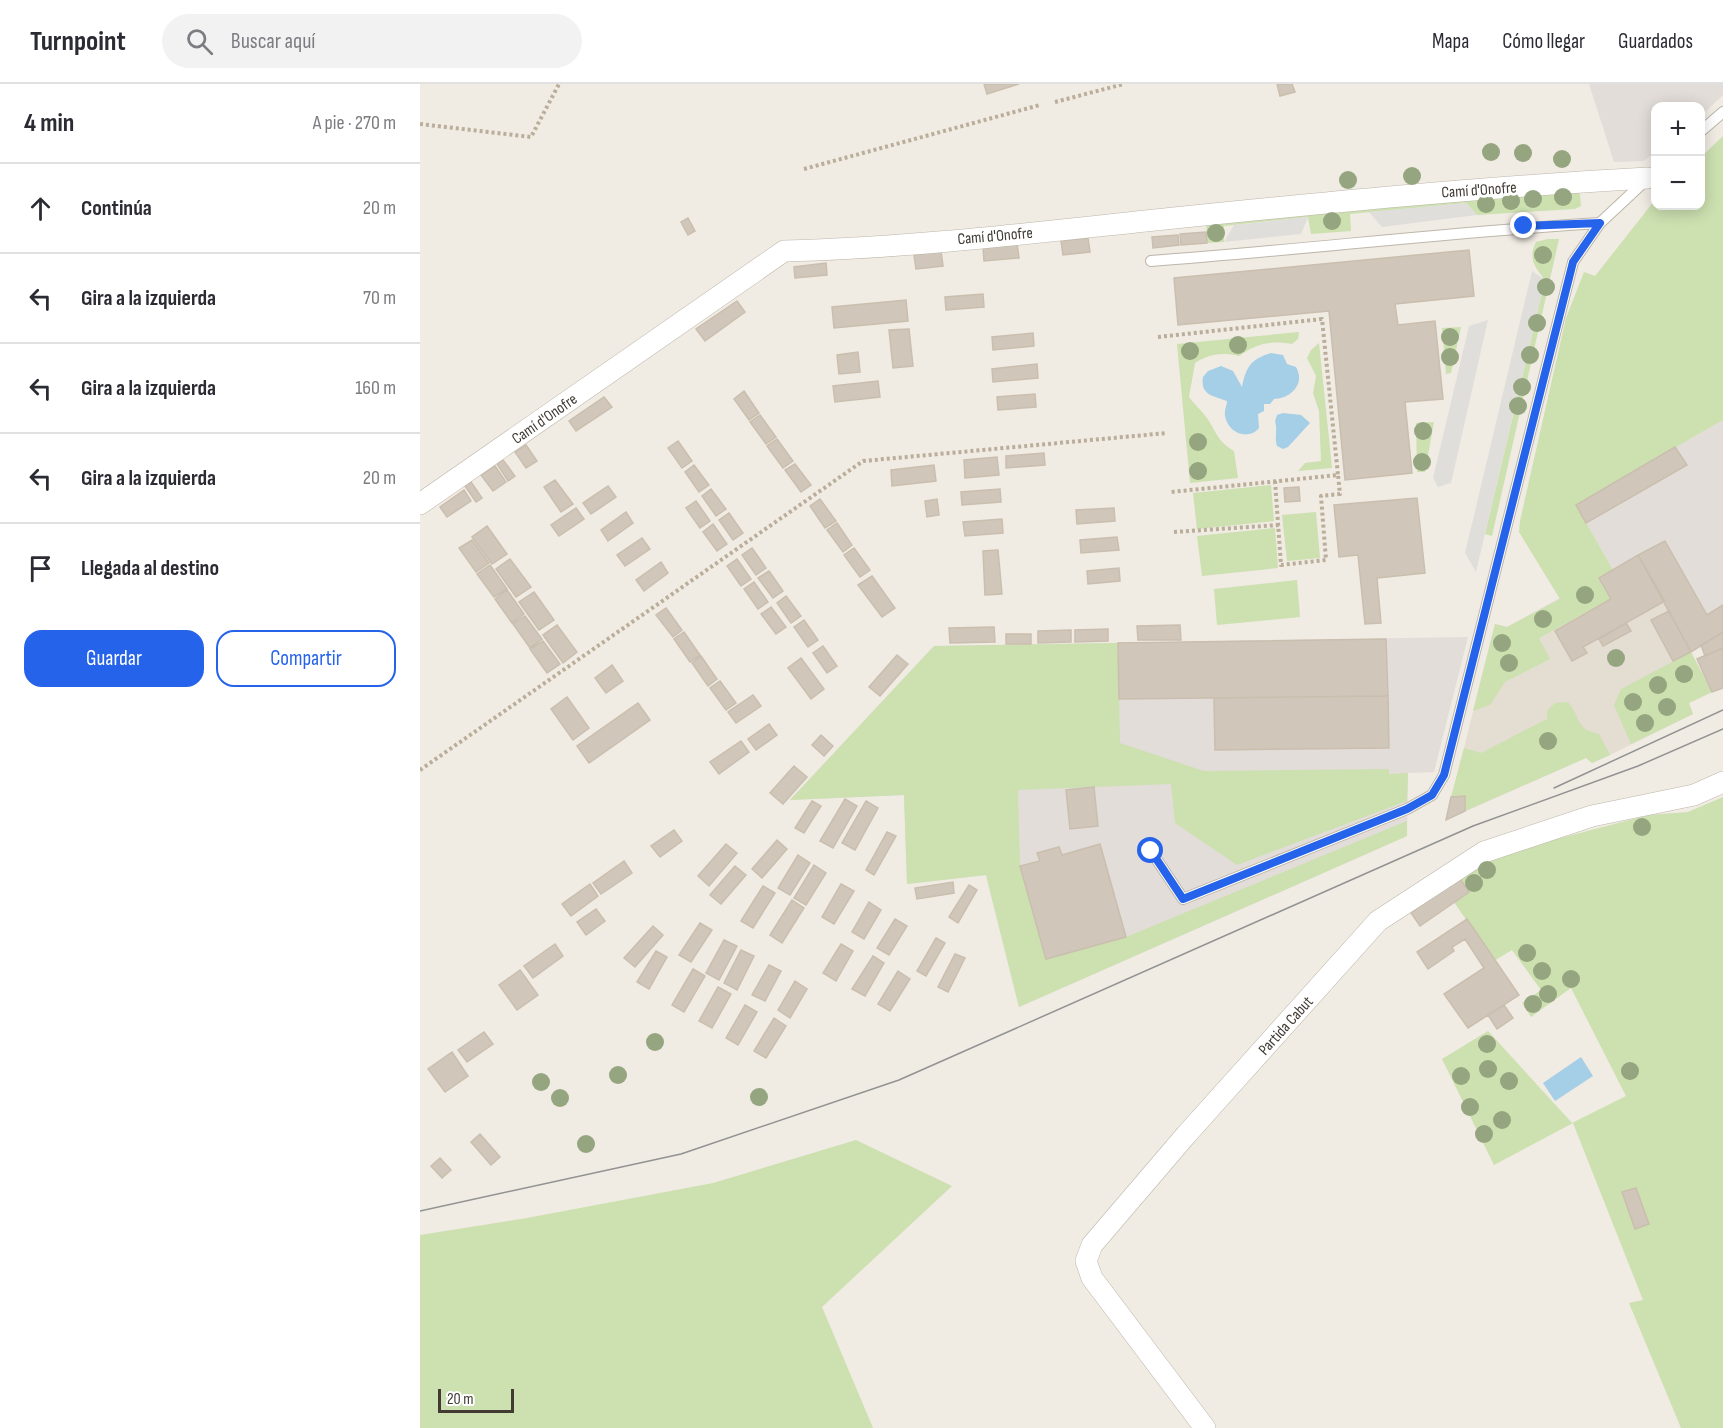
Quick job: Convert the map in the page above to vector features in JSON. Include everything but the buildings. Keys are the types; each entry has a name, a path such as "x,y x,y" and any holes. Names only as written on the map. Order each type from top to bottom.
{"street":[{"name":"Camí d'Onofre","path":"420,504 784,251 826,250 1468,189 1651,175"},
{"name":"Partida Cabut","path":"1205,1428 1092,1278 1086,1261 1092,1245 1186,1135 1378,921 1484,852 1592,816 1694,795 1723,782"}],"lane":[{"path":"1705,128 1723,112"},
{"path":"1151,851 1183,899 1407,809 1432,795 1444,775 1573,262 1600,223 1651,176"},
{"path":"1151,261 1305,249 1524,226 1600,223"}],"path":[{"path":"420,124 531,137 559,84"},
{"path":"1055,102 1124,84"},
{"path":"804,169 1040,105"},
{"path":"1158,337 1322,319 1340,494 1321,496 1326,560 1281,565 1275,481"},
{"path":"420,770 862,461 1167,433"},
{"path":"1171,492 1338,475"},
{"path":"1174,532 1279,525"}],"shaded area":[{"path":"1589,84 1723,84 1723,95 1705,112 1705,102 1651,102 1651,155 1644,161 1614,162"},
{"path":"1466,203 1477,215 1382,227 1369,212"},
{"path":"1308,217 1301,234 1224,242 1234,225"},
{"path":"1532,271 1545,280 1476,572 1465,553"},
{"path":"1488,320 1451,483 1438,487 1433,478 1469,326"},
{"path":"1723,420 1723,632 1691,652 1638,556 1613,570 1576,505"},
{"path":"1638,555 1712,692 1689,703 1693,714 1610,755 1592,763 1586,758 1446,820 1495,624 1507,627"},
{"path":"1468,637 1434,772 1408,773 1407,836 1019,1007 986,875 907,884 904,795 790,800 934,646"}],"green space":[{"path":"1723,136 1723,420 1576,505 1613,570 1599,578 1611,599 1539,638 1550,659 1505,682 1490,705 1473,711 1495,624 1507,627 1560,599 1519,532 1566,318 1584,272 1595,276 1651,205 1651,210 1705,210 1705,153"},
{"path":"1571,190 1580,194 1581,206 1575,209 1477,215 1466,203 1350,214 1351,231 1311,234 1308,217 1224,226 1224,242 1207,243 1206,220"},
{"path":"1559,239 1492,536 1485,534 1545,280 1535,266 1532,253 1536,242"},
{"path":"1461,327 1451,373 1446,374 1442,328"},
{"path":"1299,332 1298,339 1292,344 1277,342 1264,344 1251,348 1239,356 1216,355 1195,363 1189,397 1206,416 1222,442 1234,451 1238,478 1190,483 1177,344"},
{"path":"1319,343 1332,468 1298,471 1305,463 1321,461 1319,411 1313,393 1316,376 1307,358 1311,350"},
{"path":"1434,422 1425,472 1417,472 1416,423"},
{"path":"1271,485 1274,521 1197,529 1193,493"},
{"path":"1316,512 1320,558 1287,561 1282,515"},
{"path":"1275,528 1278,568 1202,576 1197,536"},
{"path":"1297,580 1300,617 1217,625 1214,589"},
{"path":"1118,643 1120,743 1204,771 1389,769 1389,774 1408,773 1407,801 1237,865 1175,823 1171,784 1018,790 1020,866 1046,959 1126,937 1407,821 1407,836 1019,1007 986,875 907,884 904,795 790,800 934,646"},
{"path":"1691,652 1712,692 1689,703 1693,714 1631,744 1614,705 1621,689"},
{"path":"1568,702 1582,726 1599,734 1610,755 1592,763 1586,758 1465,811 1465,796 1451,797 1464,748 1481,753 1547,719 1547,711 1555,703"},
{"path":"1723,797 1723,1428 1681,1428 1629,1303 1643,1300 1573,1123 1494,1165 1442,1059 1488,1031 1572,1123 1626,1096 1571,988 1531,1017 1522,1003 1541,990 1512,950 1494,961 1454,902 1458,876 1495,855 1649,815 1688,812"},
{"path":"856,1140 952,1186 822,1307 873,1428 420,1428 420,1235 527,1218 713,1183"}],"water":[{"path":"1271,353 1283,355 1287,364 1296,367 1299,373 1298,385 1286,396 1274,399 1270,404 1264,404 1264,411 1258,414 1259,428 1255,432 1244,434 1234,431 1227,422 1225,414 1227,401 1206,392 1203,377 1208,371 1221,366 1233,371 1242,387 1250,365"},
{"path":"1283,413 1301,415 1310,423 1288,447 1283,449 1277,446 1275,421 1277,415"},
{"path":"1581,1057 1593,1076 1555,1101 1543,1083"}],"tram line":[{"path":"1554,788 1723,710"},
{"path":"420,1211 681,1154 899,1080 1473,826 1638,766 1723,729"}],"route":[{"path":"1151,851 1183,899 1407,809 1432,795 1444,775 1573,262 1600,223 1524,226"}]}
